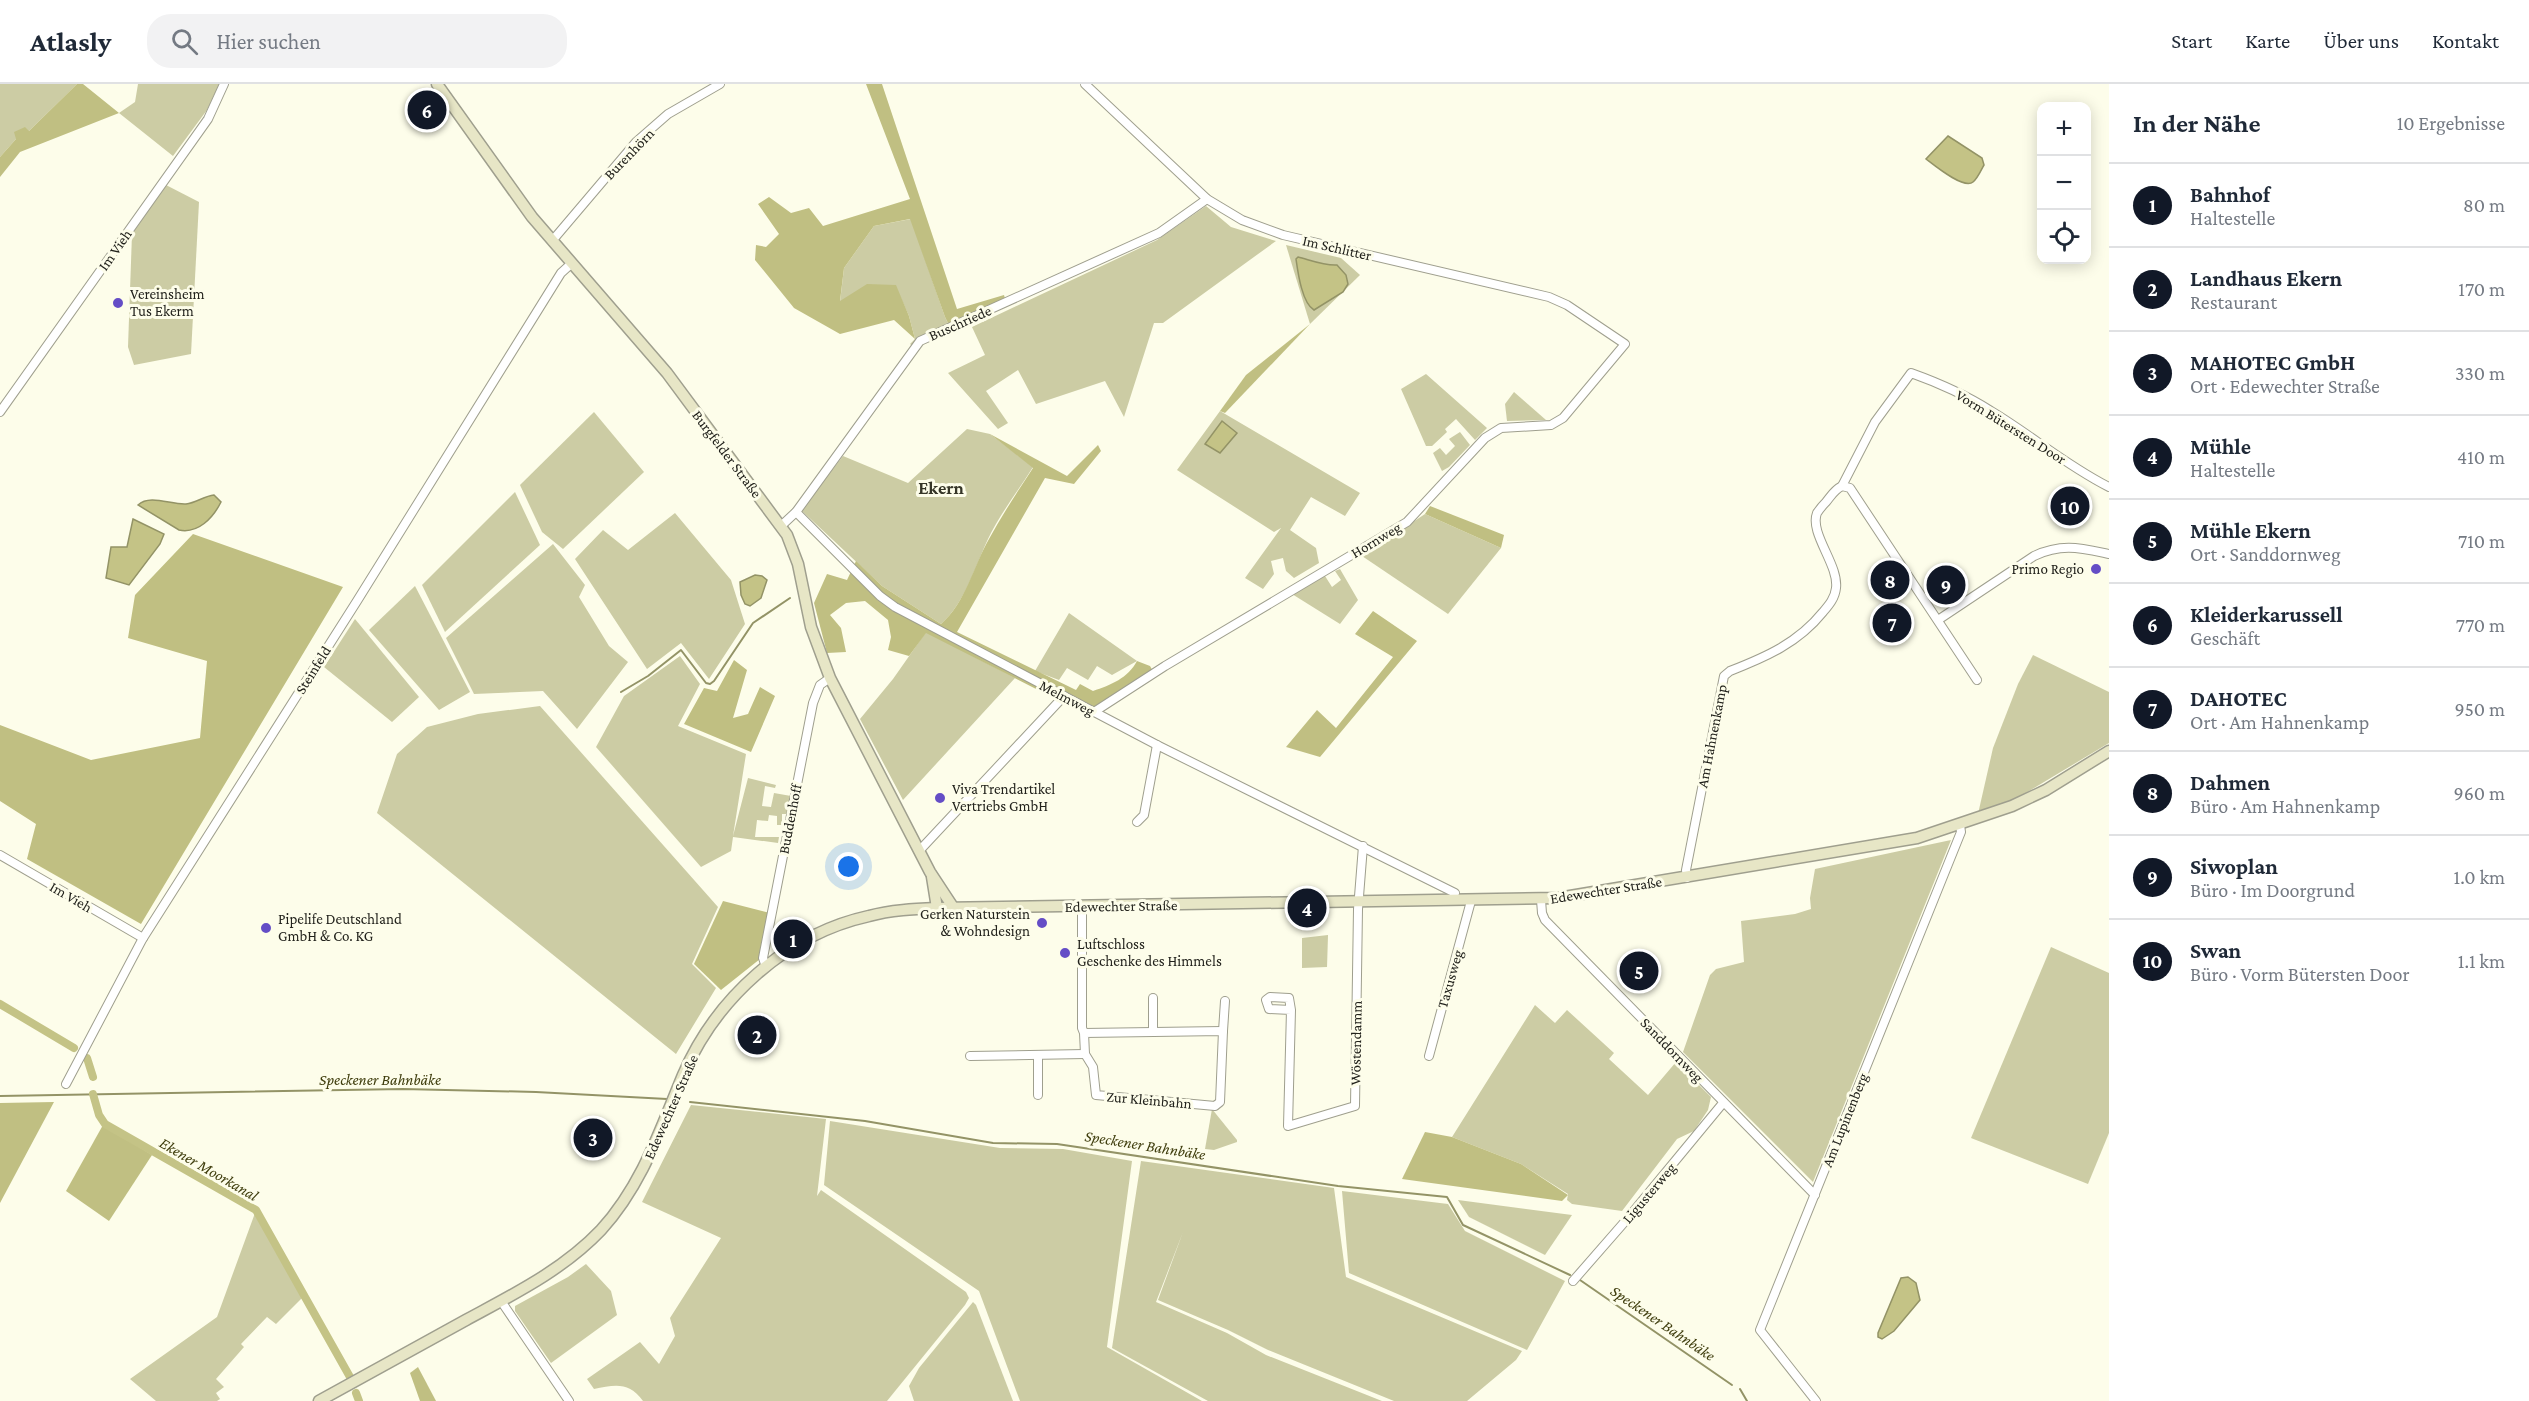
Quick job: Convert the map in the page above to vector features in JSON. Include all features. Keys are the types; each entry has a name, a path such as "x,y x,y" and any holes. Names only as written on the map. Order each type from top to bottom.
{"main road":[{"name":"Burgfelder Straße","path":"437,84 485,154 552,241 667,373 781,526 795,554 811,627 830,678 919,851 953,908"},
{"name":"Edewechter Straße","path":"319,1401 501,1301 560,1266 580,1250 618,1209 646,1164 684,1074 704,1036 728,1004 766,967 799,945 843,923 887,912 937,908 1541,900 1891,843 1960,825 2012,806 2046,790 2109,751"},
{"name":"Burgfelder Straße","path":"932,874 937,908"}],"street":[{"name":"Im Vieh","path":"0,412 208,119 224,84"},
{"name":"Burenhörn","path":"552,241 636,142 668,114 720,84"},
{"name":"Im Schlitter","path":"1085,84 1207,199 1242,220 1282,235 1549,297 1567,305 1625,344"},
{"name":"Buschriede","path":"781,526 796,513 920,341 1159,233 1207,199"},
{"name":"Steinfeld","path":"66,1084 142,938 361,595 561,273 572,263"},
{"name":"Hornweg","path":"1094,712 1165,666 1407,522 1485,438 1501,428 1551,425 1563,418 1625,344"},
{"name":"Am Hahnenkamp","path":"1687,878 1686,870 1724,676 1730,671 1775,653 1795,640 1815,622 1832,601 1836,579 1817,526 1816,514 1835,489 1842,486 1875,422 1911,373"},
{"name":"Vorm Bütersten Door","path":"1911,373 1942,385 1992,411 2066,462 2109,487"},
{"path":"1842,486 1850,488 1977,680"},
{"name":"Melmweg","path":"796,513 880,596 895,607 1157,745 1455,893"},
{"path":"1938,620 2034,556 2047,550 2073,547 2109,554"},
{"name":"Buddenhoff","path":"766,967 763,958 813,703 820,685 830,678"},
{"path":"919,851 1064,696"},
{"path":"1137,822 1144,815 1157,745"},
{"name":"Am Lupinenberg","path":"1816,1401 1760,1330 1961,832 1960,825"},
{"path":"1359,903 1363,846"},
{"name":"Im Vieh","path":"0,855 142,938"},
{"name":"Sanddornweg","path":"1541,900 1545,920 1815,1195"},
{"name":"Taxusweg","path":"1429,1056 1472,901"},
{"name":"Wöstendamm","path":"1291,1010 1288,1126 1355,1106 1359,903"},
{"name":"Zur Kleinbahn","path":"1082,906 1082,1028 1085,1054 1093,1067 1096,1095 1215,1106 1220,1102 1223,1031"},
{"path":"1153,999 1153,1032"},
{"path":"1084,1033 1223,1031 1225,1001"},
{"path":"970,1056 1085,1054"},
{"path":"1038,1055 1038,1095"},
{"name":"Ligusterweg","path":"1573,1281 1723,1102"},
{"path":"501,1301 569,1401"}],"green space":[{"path":"0,84 77,84 29,131 16,139 0,157"},
{"path":"138,84 219,84 207,110 173,156 119,113 135,102"},
{"path":"166,185 199,202 191,354 134,365 128,347 132,234"},
{"path":"1206,206 1231,227 1276,241 1163,323 1154,323 1124,417 1105,381 1036,404 1018,370 986,391 1008,423 998,429 948,373 985,355 972,327 1157,240"},
{"path":"911,219 950,327 915,348 910,344 915,339 909,316 895,285 840,302 844,268 874,226"},
{"path":"1286,245 1341,258 1360,275 1310,324"},
{"path":"1426,374 1487,428 1475,440 1456,419 1445,429 1447,432 1432,446 1426,446 1401,389"},
{"path":"1514,392 1546,420 1507,421 1505,404"},
{"path":"1220,411 1360,493 1345,516 1311,497 1290,530 1316,548 1319,563 1294,578 1286,571 1283,558 1271,561 1274,574 1263,589 1245,578 1281,528 1274,532 1177,470"},
{"path":"594,412 644,472 563,549 542,532 520,485"},
{"path":"967,429 990,434 1033,467 988,539 957,606 941,624 882,586 801,510 843,456 908,483"},
{"path":"1460,432 1470,445 1449,467 1442,471 1433,453 1440,448 1446,455 1455,446 1449,439"},
{"path":"515,492 540,545 445,632 422,585"},
{"path":"675,513 731,580 745,624 709,679 681,643 647,669 575,559 603,530 628,550"},
{"path":"1425,514 1501,548 1448,614 1362,556"},
{"path":"553,544 585,585 579,597 609,646 628,662 577,729 543,691 474,694 446,638"},
{"path":"1340,569 1358,600 1340,624 1292,594 1325,576 1332,587 1341,580 1335,571"},
{"path":"415,586 470,692 439,710 369,630"},
{"path":"1069,613 1137,661 1112,675 1097,666 1088,680 1067,668 1059,680 1035,671"},
{"path":"355,619 419,697 392,722 324,667"},
{"path":"926,632 1015,678 903,800 860,719 893,679"},
{"path":"2033,655 2109,692 2109,743 2014,800 1978,814 1993,748 2018,684"},
{"path":"680,656 700,684 678,726 746,754 733,836 748,778 776,785 775,788 765,786 762,806 771,807 774,793 791,796 789,814 782,814 782,825 777,825 777,816 769,815 768,821 757,820 755,837 779,837 778,843 733,837 731,851 701,867 596,747 624,696"},
{"path":"540,706 718,907 692,964 716,988 676,1054 377,813 397,754 427,727 478,714"},
{"path":"1951,840 1813,1182 1683,1052 1710,975 1716,969 1744,962 1741,921 1795,914 1811,909 1810,898 1815,869"},
{"path":"1328,935 1327,967 1302,968 1302,938"},
{"path":"2051,947 2109,973 2109,1133 2088,1184 1971,1138"},
{"path":"1535,1005 1555,1023 1567,1010 1614,1053 1609,1059 1648,1095 1676,1062 1711,1097 1708,1110 1694,1131 1677,1139 1622,1211 1572,1204 1567,1200 1568,1194 1521,1164 1452,1137"},
{"path":"691,1105 826,1119 817,1196 821,1190 966,1292 969,1298 965,1305 887,1401 643,1401 627,1387 594,1389 587,1379 640,1342 659,1364 675,1336 670,1318 721,1238 642,1202"},
{"path":"1212,1109 1237,1142 1214,1150 1205,1149"},
{"path":"830,1121 1000,1148 1063,1149 1132,1161 1107,1347 1202,1401 1020,1401 979,1291 824,1185"},
{"path":"1141,1161 1334,1188 1346,1277 1522,1351 1516,1360 1467,1401 1394,1401 1268,1350 1158,1300 1183,1232 1156,1302 1227,1333 1266,1355 1382,1401 1208,1401 1112,1348"},
{"path":"1342,1191 1448,1204 1465,1231 1565,1281 1527,1350 1349,1273"},
{"path":"1458,1200 1572,1215 1545,1255 1469,1217"},
{"path":"255,1213 302,1298 276,1324 267,1317 241,1344 244,1347 216,1379 224,1387 216,1393 220,1399 217,1401 156,1401 130,1379 217,1317"},
{"path":"586,1264 611,1291 617,1315 551,1363 515,1311 515,1306 568,1277"},
{"path":"973,1302 1013,1401 914,1401 909,1386 919,1368"}],"shaded area":[{"path":"77,84 83,84 119,113 20,152 0,177 0,157 16,139 14,132 25,127 29,131"},
{"path":"866,84 882,84 957,309 1004,295 1006,302 950,327 910,219 874,226 844,268 840,301 867,284 896,285 909,316 915,339 894,320 840,334 794,308 755,260 756,245 766,247 779,234 758,204 769,197 791,213 809,208 823,226 910,199"},
{"path":"1948,136 1982,158 1984,165 1978,176 1969,184 1956,180 1926,159"},
{"path":"1298,257 1323,264 1337,265 1346,275 1348,284 1343,292 1314,310 1306,301 1301,287 1296,259"},
{"path":"1310,324 1225,413 1220,411 1246,375"},
{"path":"1222,421 1237,433 1220,453 1205,444"},
{"path":"990,434 1067,476 1098,445 1101,451 1074,484 1045,478 957,632 1076,690 1080,684 1093,691 1112,683 1129,672 1137,661 1150,666 1154,673 1087,715 926,633 909,656 888,650 891,637 888,620 865,601 846,603 830,615 841,628 846,652 827,653 814,603 827,574 847,580 856,561 882,586 941,624 950,615 963,595 994,530 1033,468"},
{"path":"214,495 221,502 214,514 204,524 186,531 179,530 138,505 148,500 186,504"},
{"path":"1430,506 1504,535 1501,548 1425,514"},
{"path":"133,519 164,534 160,544 129,585 106,578 111,547 127,547"},
{"path":"193,534 343,587 141,924 27,859 36,824 0,801 0,725 91,760 200,738 207,661 128,638 135,595"},
{"path":"755,575 767,580 761,598 750,606 745,604 741,595 740,582"},
{"path":"1373,611 1417,641 1320,757 1286,747 1317,710 1336,728 1393,657 1355,634"},
{"path":"734,660 747,670 733,718 748,714 760,687 775,696 751,752 684,724 704,688 717,691"},
{"path":"723,901 770,913 760,959 721,990 694,964"},
{"path":"54,1102 0,1203 0,1103"},
{"path":"103,1125 152,1155 109,1221 66,1191"},
{"path":"1425,1132 1452,1137 1521,1164 1568,1195 1562,1201 1402,1179"},
{"path":"1908,1277 1916,1283 1920,1300 1894,1331 1882,1339 1878,1337 1878,1333 1901,1278"},
{"path":"418,1367 436,1401 420,1401 410,1373"}],"waterway":[{"path":"621,692 648,676 681,650 706,683 710,684 753,623 790,598"},
{"name":"Ekener Moorkanal","path":"0,1004 74,1048"},
{"name":"Ekener Moorkanal","path":"87,1058 93,1077"},
{"name":"Speckener Bahnbäke","path":"0,1096 403,1089 536,1092 667,1099"},
{"name":"Ekener Moorkanal","path":"93,1094 99,1115 105,1124 256,1210 350,1377"},
{"name":"Speckener Bahnbäke","path":"690,1102 865,1121 993,1143 1057,1144 1338,1186 1447,1197 1463,1225 1570,1275"},
{"name":"Speckener Bahnbäke","path":"1580,1280 1732,1385"},
{"name":"Speckener Bahnbäke","path":"1740,1389 1747,1401"},
{"name":"Ekener Moorkanal","path":"356,1393 359,1401"}],"place":[{"name":"Kleiderkarussell","path":"427,110"},
{"name":"Vereinsheim Tus Ekerm","path":"118,303"},
{"name":"Swan","path":"2070,506"},
{"name":"Primo Regio","path":"2096,569"},
{"name":"Dahmen","path":"1890,580"},
{"name":"Siwoplan","path":"1946,585"},
{"name":"DAHOTEC","path":"1892,623"},
{"name":"Viva Trendartikel Vertriebs GmbH","path":"940,798"},
{"name":"Mühle","path":"1307,908"},
{"name":"Gerken Naturstein & Wohndesign","path":"1042,923"},
{"name":"Pipelife Deutschland GmbH & Co. KG","path":"266,928"},
{"name":"Bahnhof","path":"793,939"},
{"name":"Luftschloss Geschenke des Himmels","path":"1065,953"},
{"name":"Mühle Ekern","path":"1639,971"},
{"name":"Landhaus Ekern","path":"757,1035"},
{"name":"MAHOTEC GmbH","path":"593,1138"}],"district":[{"name":"Ekern","path":"941,488"}]}
